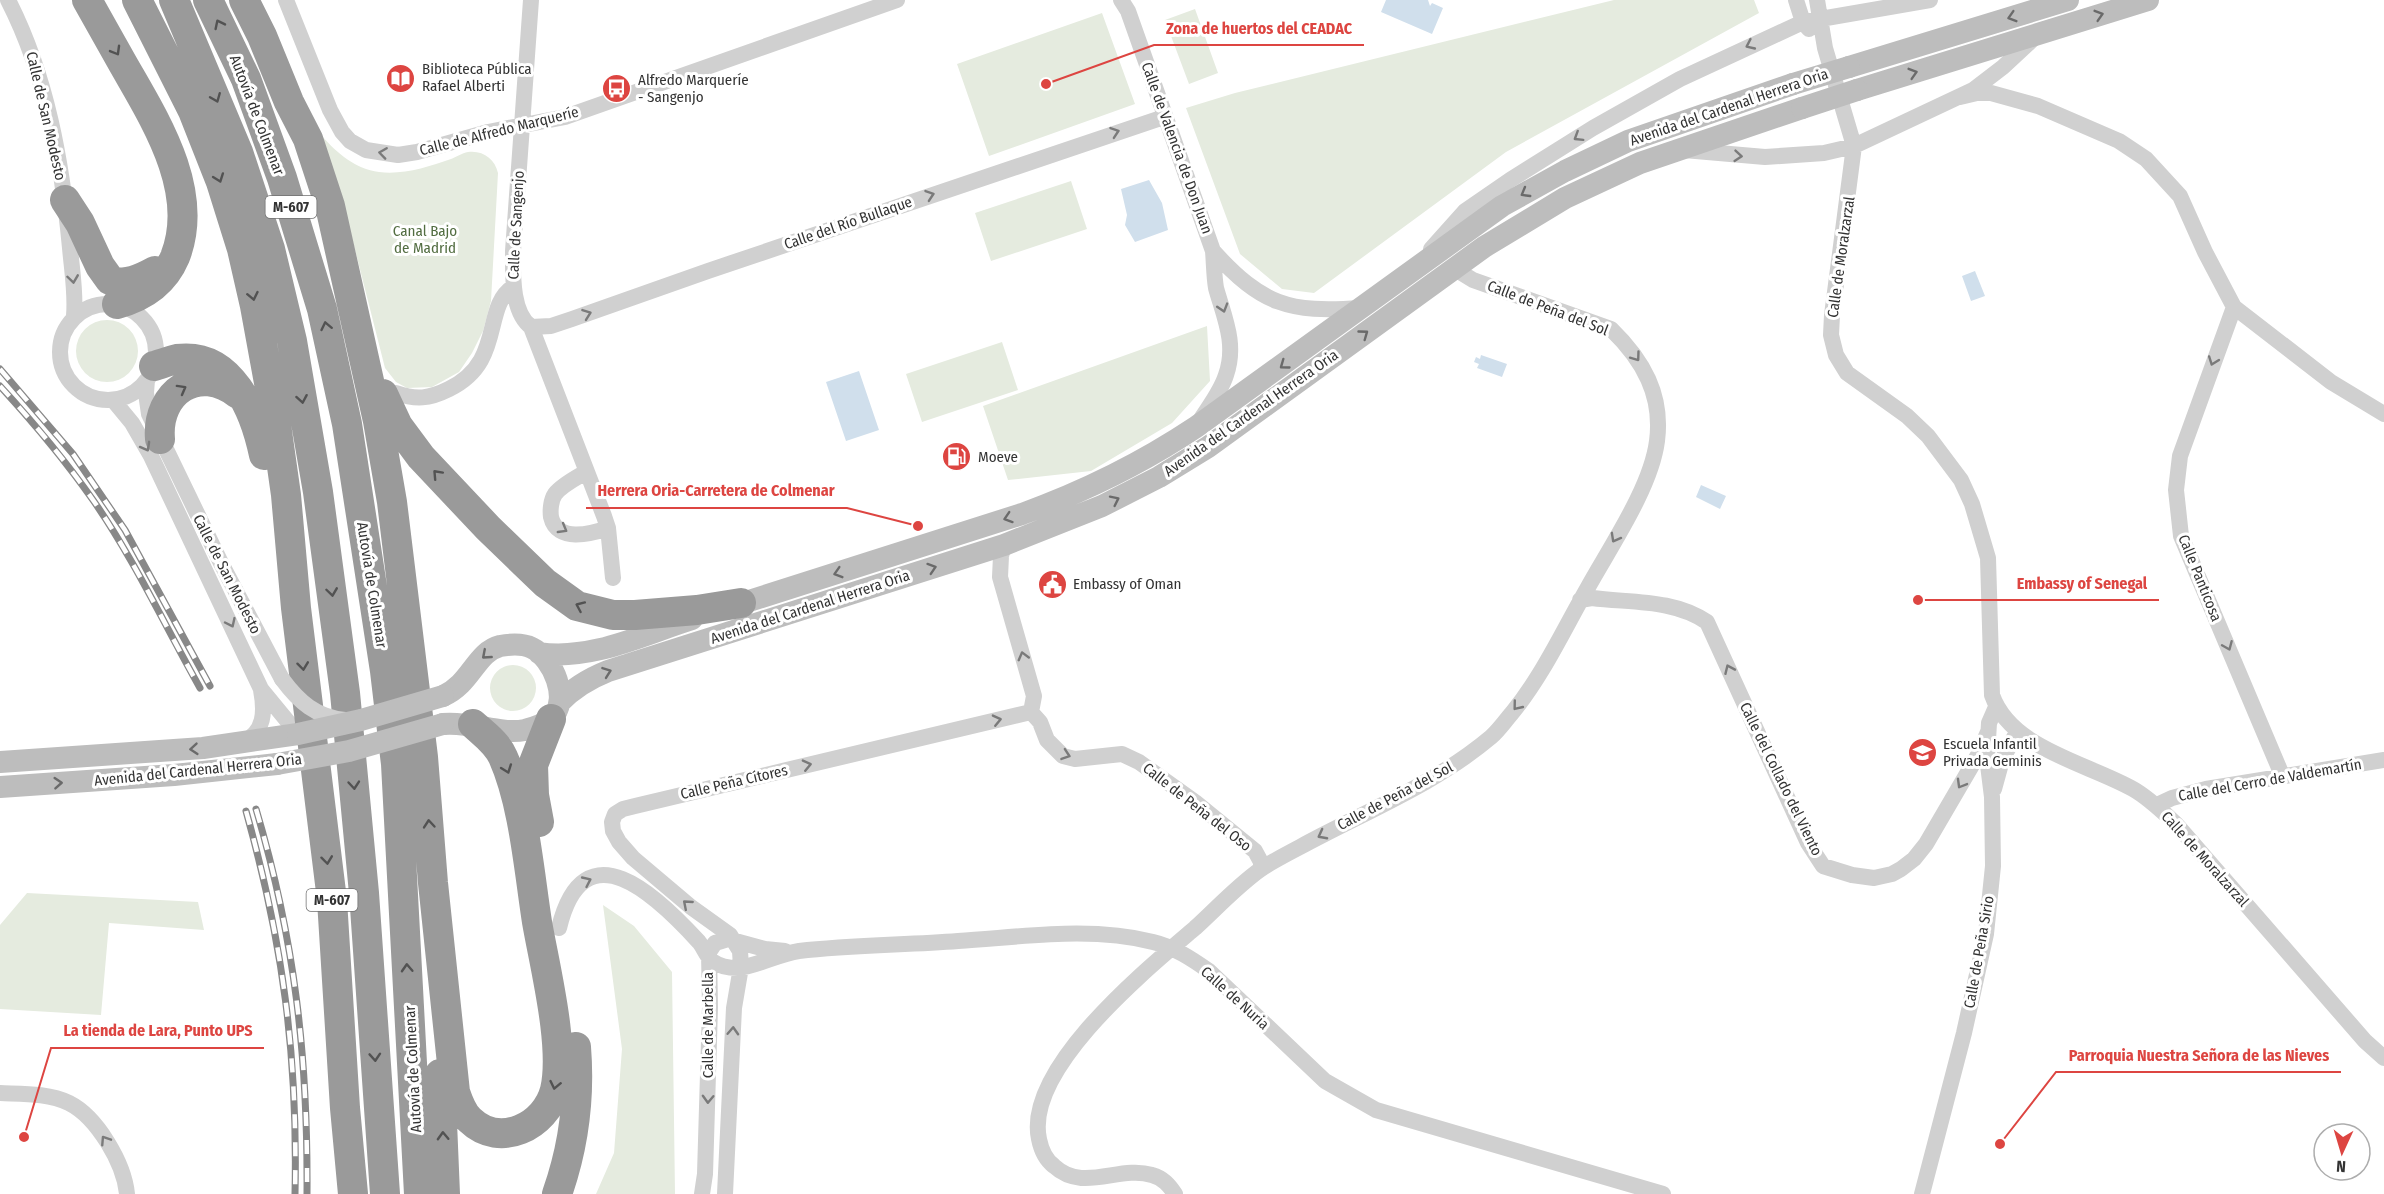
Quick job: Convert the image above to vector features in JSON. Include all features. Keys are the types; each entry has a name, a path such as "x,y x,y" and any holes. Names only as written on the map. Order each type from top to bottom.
{"highway":[{"path":"87,0 154,119 166,145 180,196 183,223 176,254 169,270 159,282 129,300 115,304"},
{"name":"M-607","path":"137,0 201,130 221,182 242,249 274,410 286,495 296,608 332,900 345,1108 354,1194"},
{"path":"164,0 193,44"},
{"name":"Autovía de Colmenar","path":"174,0 238,152 270,249 292,342 318,492 344,681 364,893 385,1194"},
{"name":"Autovía de Colmenar","path":"208,0 246,79 270,145 322,309 347,424 385,671 397,787 419,1194"},
{"path":"244,0 308,139 330,206 348,250 382,390 392,416 421,457 488,528 558,594 577,606 613,615 664,613 741,603"},
{"path":"289,102 324,218 368,424 386,574 388,637 385,671"},
{"path":"65,200 85,231 100,266 110,280 123,282 134,280 158,268 176,254"},
{"path":"330,206 378,421 429,694 423,757 433,883 455,1092 463,1111 475,1124 491,1131 519,1131 540,1118 549,1107 558,1074 556,1034 521,822 511,778 496,746 473,724"},
{"path":"151,373 177,359 198,360 216,366 228,376 246,400 258,426 296,608"},
{"path":"160,439 159,424 164,408 173,393 193,383 213,381 231,388 246,400"},
{"path":"555,711 533,765 532,777 559,928 577,1074 576,1121 570,1153 557,1194"},
{"path":"433,883 445,1194"},
{"path":"354,1194 356,969 357,941 364,893"}],"main road":[{"name":"Avenida del Cardenal Herrera Oria","path":"0,762 238,744 361,720 429,694 461,686 482,658 497,647 522,644 539,653 569,655 599,649 1064,499 1146,458 1196,427 1502,206 1593,157 1664,128 1793,84 2068,0"},
{"name":"Avenida del Cardenal Herrera Oria","path":"0,787 174,775 277,764 349,751 443,724 473,724 514,731 527,730 555,711 571,690 588,678 1004,545 1102,506 1186,461 1455,269 1565,198 1640,163 1857,90 2148,0"},
{"path":"539,653 554,671 559,692 555,711"}],"street":[{"name":"Calle de San Modesto","path":"8,0 31,50 40,78 65,200 75,291 74,316"},
{"name":"Calle de Alfredo Marqueríe","path":"286,0 335,121 350,141 366,150 398,155 488,132 565,117 897,0"},
{"name":"Calle de Sangenjo","path":"531,0 513,251 513,287 521,314 531,327 608,528 613,578"},
{"name":"Calle de Moralzarzal","path":"1796,0 1803,22 1826,48"},
{"name":"Calle de Moralzarzal","path":"1817,0 1826,48 1854,146 1846,223 1832,315 1833,345 1847,373 1907,416 1928,436 1961,480 1972,504 1988,558 1992,695 1996,707 2017,732 2048,750 2133,789 2157,805 2365,1041 2384,1058"},
{"name":"Avenida del Cardenal Herrera Oria","path":"1415,268 1465,211 1552,153 1672,83 1803,22 1821,17 1930,0"},
{"name":"Calle de Valencia de Don Juan","path":"1126,4 1164,117 1213,250 1216,287 1228,326 1231,352 1227,374 1220,390 1196,427"},
{"name":"Avenida del Cardenal Herrera Oria","path":"1680,149 1765,157 1824,153 1854,146 1960,97 1986,82 2039,34"},
{"path":"2009,61 2003,80 2006,89 2016,99"},
{"path":"1960,97 1991,93 2038,106 2119,141 2146,159 2180,196 2205,252 2234,307 2331,382 2384,414"},
{"name":"Calle del Río Bullaque","path":"531,327 551,326 1164,117"},
{"name":"Calle de San Modesto","path":"65,200 88,266 96,281 115,304"},
{"name":"Calle de Valencia de Don Juan","path":"1213,250 1235,275 1252,289 1288,306 1311,310 1360,308"},
{"name":"Calle de Peña del Sol","path":"1175,1194 1166,1182 1152,1175 1141,1173 1082,1179 1067,1175 1050,1162 1038,1137 1041,1108 1062,1061 1082,1034 1110,1005 1170,948 1261,869 1326,833 1424,784 1494,735 1522,700 1549,660 1633,506 1651,467 1657,441 1658,414 1647,372 1626,343 1611,329 1473,280 1455,269"},
{"path":"396,393 414,399 424,399 458,385 471,375 486,352 500,305 507,292 513,287"},
{"path":"99,304 115,304 135,312 150,327 156,346 151,373 138,390 113,400 98,399 73,386 64,374 59,348 62,336 74,316 86,308 99,304"},
{"name":"Calle Panticosa","path":"2234,307 2180,456 2176,490 2181,536 2282,775"},
{"name":"Calle de San Modesto","path":"151,373 146,393 149,414 226,573 282,679 292,693 315,712 334,719 361,720"},
{"name":"Calle de San Modesto","path":"113,400 132,423 151,456 261,689 298,734 319,747 349,751"},
{"path":"586,472 555,495 550,512 552,522 562,532 575,535 591,534 608,528"},
{"path":"1004,545 1000,577 1034,696 1030,712"},
{"name":"Calle del Collado del Viento","path":"1580,600 1592,598 1667,604 1697,615 1707,622 1808,843 1823,866 1838,871 1862,878 1881,877 1892,874 1914,859 1978,755 1988,732"},
{"name":"Calle de San Modesto","path":"238,744 248,739 260,726 264,705 261,689"},
{"name":"Calle de Peña Sirio","path":"1922,1194 1964,1033 1986,934 1993,866 1992,797 1987,757 1988,732 1996,707"},
{"name":"Calle de Peña del Oso","path":"1030,712 1040,722 1047,740 1056,752 1063,756 1075,759 1122,754 1139,762 1195,802 1256,851 1261,862 1261,869"},
{"name":"Calle Peña Cítores","path":"733,940 633,858 613,831 612,822 615,814 635,806 1030,712"},
{"path":"1992,797 2002,760 2017,732"},
{"name":"Calle del Cerro de Valdemartín","path":"2157,805 2172,798 2206,789 2384,760"},
{"name":"Calle de Nuria","path":"559,928 563,910 574,888 584,879 606,875 624,879 654,899 700,944 713,961 727,967 741,967 798,951 1088,933 1135,938 1170,948 1191,958 1209,971 1325,1081 1376,1110 1663,1194"},
{"name":"Calle de Marbella","path":"702,1194 705,1174 710,1007 708,956 715,943 720,940 733,940"},
{"path":"733,940 765,949 798,951"},
{"path":"733,940 740,951 741,967"},
{"name":"Calle de Marbella","path":"725,1194 734,1008 741,967"},
{"path":"0,1093 47,1096 68,1102 85,1114 111,1148 121,1170 127,1194"}],"green space":[{"path":"1614,0 1754,0 1759,13 1506,152 1314,293 1282,289 1240,254 1186,108 1235,93"},
{"path":"1195,9 1218,73 1189,84 1165,20"},
{"path":"1102,13 1135,104 989,156 957,64"},
{"name":"Canal Bajo de Madrid","path":"322,136 354,164 379,172 415,170 473,152 488,156 496,168 498,173 491,301 483,331 459,372 432,387 407,388 396,382 385,368 348,222"},
{"path":"1071,181 1087,229 991,261 975,213"},
{"path":"107,320 119,322 129,329 136,339 138,351 136,363 129,373 119,380 107,382 95,380 85,373 78,363 76,351 78,339 85,329 95,322"},
{"path":"1207,326 1210,381 1172,423 1091,471 1008,480 983,406"},
{"path":"1002,342 1018,390 922,422 906,374"},
{"path":"513,665 529,672 536,688 529,704 513,711 497,704 490,688 497,672"},
{"path":"27,893 198,902 204,930 109,923 101,1015 0,1009 0,925"},
{"path":"603,905 634,926 672,972 675,1194 596,1194 614,1153 622,1049"}],"water":[{"path":"1386,0 1428,0 1430,6 1432,3 1443,8 1432,34 1381,12"},
{"path":"1149,180 1162,203 1168,230 1135,242 1125,225 1127,215 1121,189"},
{"path":"1975,271 1985,296 1971,301 1962,276"},
{"path":"1481,355 1507,364 1502,377 1477,368 1479,364 1474,362 1476,357 1480,359"},
{"path":"859,371 879,430 846,441 826,382"},
{"path":"1701,485 1726,496 1720,509 1696,497"}],"railway":[{"path":"0,369 73,454 125,530 210,686"},
{"path":"0,386 37,427 108,522 200,688"},
{"path":"256,809 281,906 290,953 302,1047 307,1194"},
{"path":"246,811 270,907 286,1001 294,1095 295,1194"}],"place":[{"name":"Biblioteca Pública Rafael Alberti","path":"401,78"},
{"name":"Zona de huertos del CEADAC","path":"1046,84"},
{"name":"Alfredo Marqueríe - Sangenjo","path":"617,89"},
{"name":"Moeve","path":"957,457"},
{"name":"Herrera Oria-Carretera de Colmenar","path":"918,526"},
{"name":"Embassy of Oman","path":"1052,584"},
{"name":"Embassy of Senegal","path":"1918,600"},
{"name":"Escuela Infantil Privada Geminis","path":"1922,753"},
{"name":"La tienda de Lara, Punto UPS","path":"24,1137"},
{"name":"Parroquia Nuestra Señora de las Nieves","path":"2000,1144"}]}
